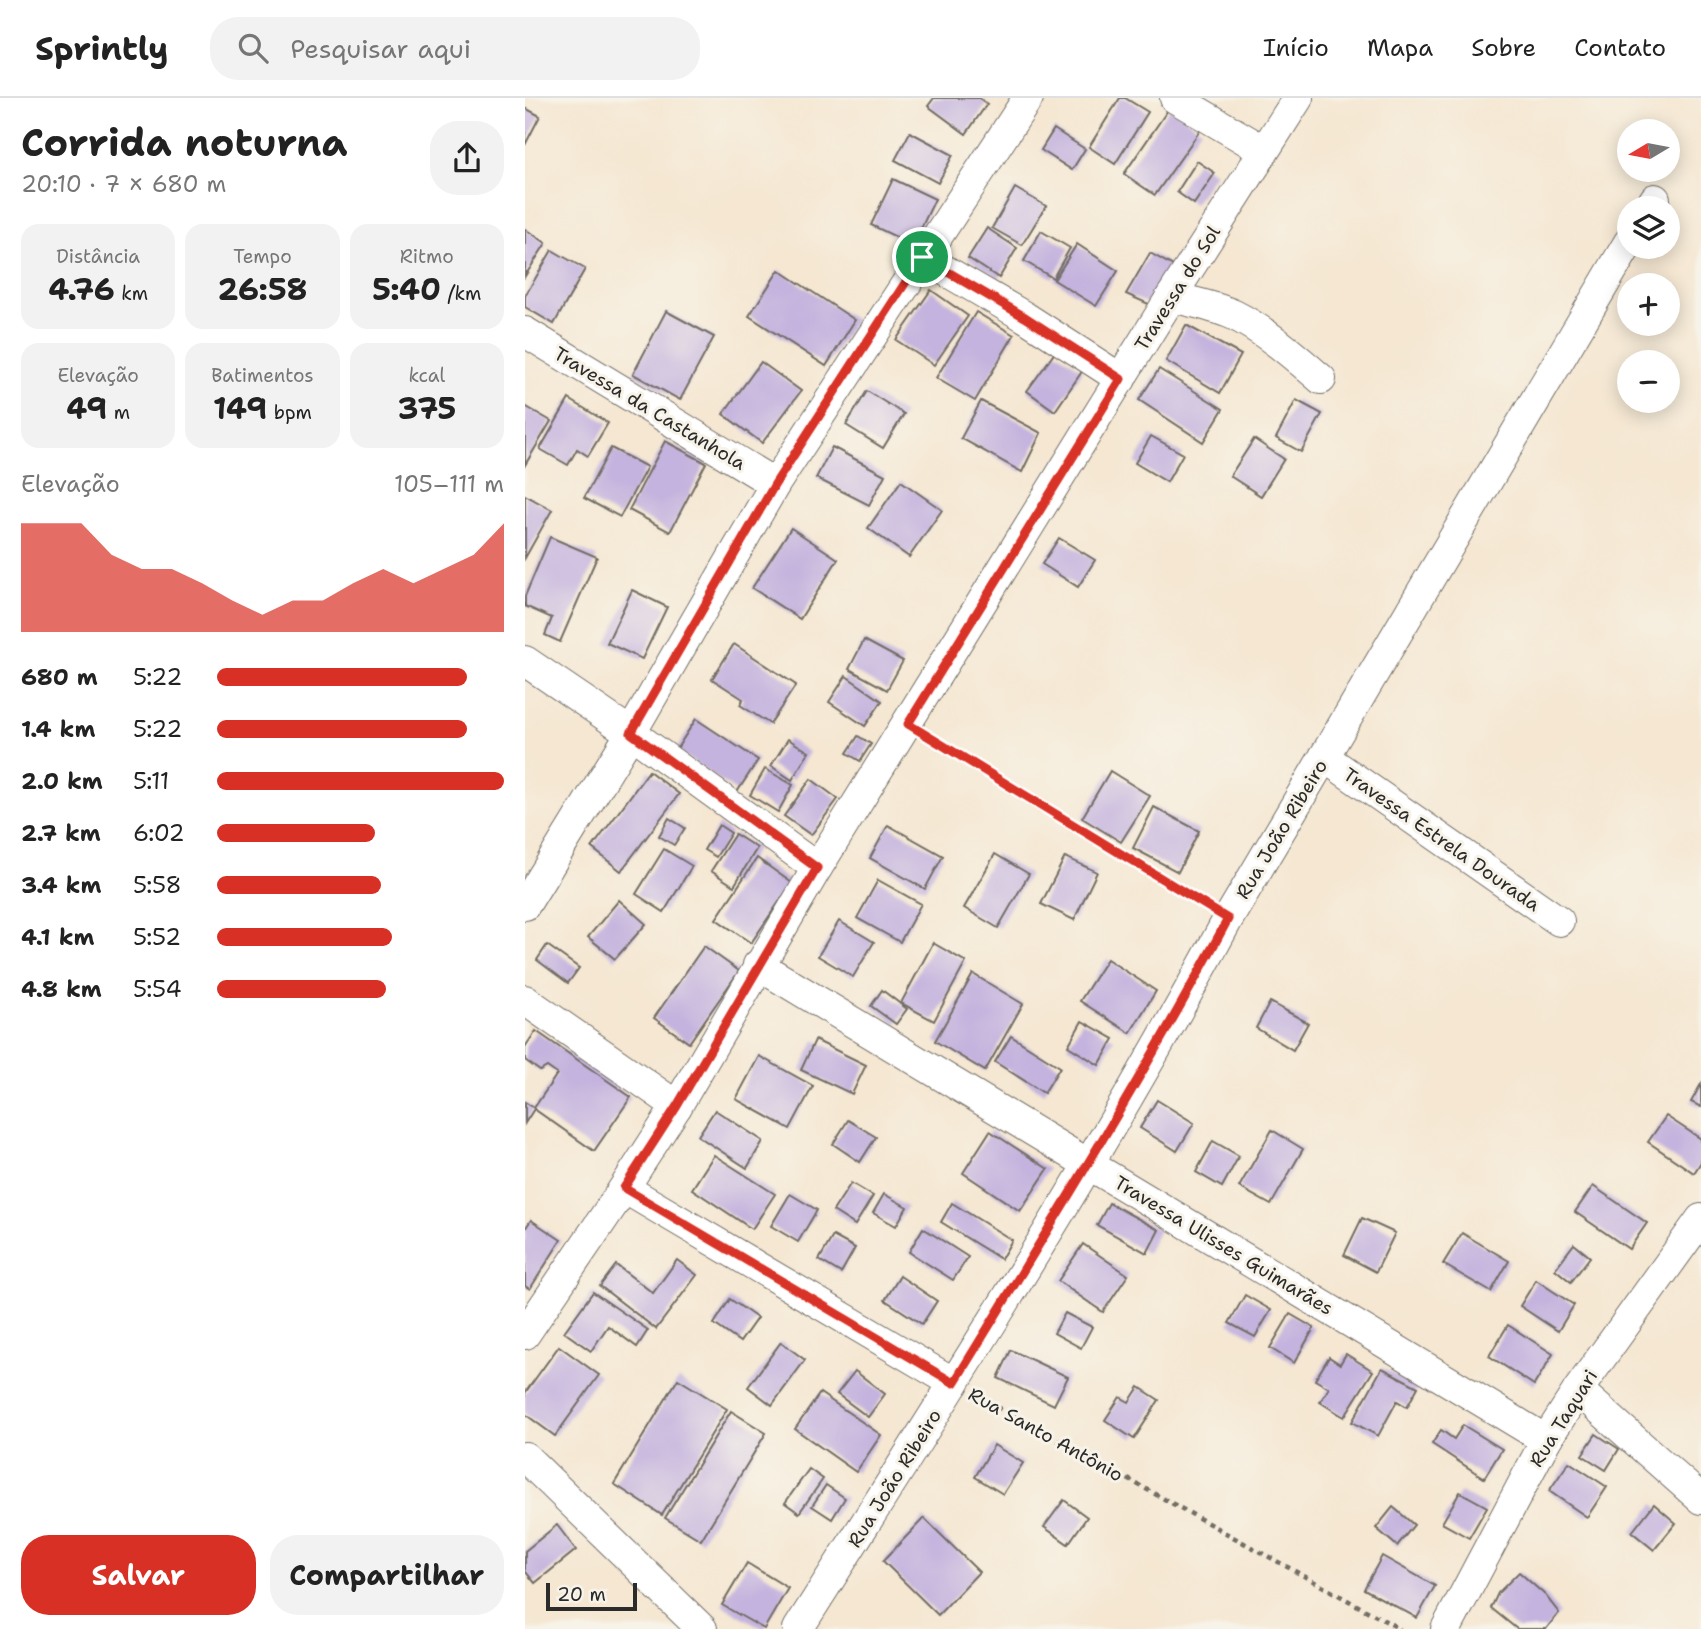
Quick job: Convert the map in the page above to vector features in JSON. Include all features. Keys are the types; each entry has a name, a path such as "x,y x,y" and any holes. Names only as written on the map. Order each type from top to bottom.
{"street":[{"path":"525,905 631,733 775,484 1028,98"},
{"path":"1175,98 1263,150"},
{"name":"Travessa do Sol","path":"525,1334 677,1106 817,868 1171,297 1298,98"},
{"path":"922,257 1025,317 1121,379"},
{"name":"Rua João Ribeiro","path":"798,1629 1089,1163 1228,919 1619,259"},
{"path":"1171,297 1233,315 1266,335 1321,379"},
{"name":"Travessa da Castanhola","path":"525,332 775,484"},
{"path":"525,661 631,733 817,868"},
{"name":"Travessa Estrela Dourada","path":"1324,757 1559,921"},
{"name":"Travessa Ulisses Guimarães","path":"758,965 1546,1440"},
{"path":"525,1000 677,1106"},
{"name":"Rua Santo Antônio","path":"624,1188 954,1383"},
{"name":"Rua Taquari","path":"1446,1629 1546,1440 1578,1390 1701,1219"},
{"path":"1578,1390 1701,1499"},
{"path":"525,1457 702,1629"}],"path":[{"path":"908,724 1228,919"},
{"name":"Rua Santo Antônio","path":"954,1383 1399,1629"}],"building":[{"path":"934,98 979,98 987,104 966,134 928,106"},
{"path":"1120,98 1125,98 1148,112 1115,164 1089,147"},
{"path":"1170,107 1201,129 1155,195 1124,174"},
{"path":"525,108 540,116 525,145"},
{"path":"1054,129 1085,149 1072,170 1041,150"},
{"path":"910,132 953,155 938,183 895,160"},
{"path":"1197,161 1215,173 1194,204 1177,192"},
{"path":"893,179 935,199 913,245 871,225"},
{"path":"1015,188 1046,206 1022,245 992,228"},
{"path":"987,228 1017,248 999,278 968,258"},
{"path":"525,229 546,243 525,276"},
{"path":"1041,231 1070,248 1053,278 1024,261"},
{"path":"1077,244 1118,271 1096,306 1054,280"},
{"path":"552,250 585,269 554,324 525,307 525,296"},
{"path":"1150,253 1173,266 1153,306 1126,294"},
{"path":"779,270 855,320 826,366 749,316"},
{"path":"931,290 968,316 934,365 896,340"},
{"path":"666,311 714,337 680,400 633,374"},
{"path":"976,312 1014,335 975,401 936,378"},
{"path":"1186,325 1241,355 1220,393 1166,361"},
{"path":"1056,351 1083,370 1055,411 1027,391"},
{"path":"761,362 801,391 762,443 723,414"},
{"path":"1159,369 1223,409 1203,442 1139,400"},
{"path":"867,391 904,414 883,448 846,425"},
{"path":"569,399 608,423 588,456 577,449 568,465 540,449"},
{"path":"1296,400 1322,414 1301,452 1276,438"},
{"path":"981,401 1041,433 1022,472 961,438"},
{"path":"525,406 551,421 525,465"},
{"path":"1151,436 1183,454 1167,482 1135,463"},
{"path":"1254,439 1284,459 1261,496 1230,476"},
{"path":"665,441 706,463 670,532 629,510"},
{"path":"832,447 885,475 869,505 816,478"},
{"path":"611,448 647,467 620,517 584,498"},
{"path":"901,481 942,510 909,557 868,528"},
{"path":"525,495 552,510 525,558"},
{"path":"791,528 838,559 800,619 752,588"},
{"path":"550,537 597,557 560,642 545,635 552,618 525,606 525,596"},
{"path":"1059,538 1095,560 1078,587 1042,564"},
{"path":"632,590 667,607 642,659 607,643"},
{"path":"864,640 903,661 887,690 849,669"},
{"path":"734,644 796,685 770,724 740,705 743,699 712,679"},
{"path":"846,676 882,701 865,726 829,702"},
{"path":"696,719 758,760 737,792 676,750"},
{"path":"858,736 871,744 860,761 847,753"},
{"path":"788,739 809,752 792,780 771,766"},
{"path":"765,769 793,785 778,812 750,795"},
{"path":"649,771 679,794 621,871 592,848"},
{"path":"1110,771 1150,796 1121,842 1082,818"},
{"path":"811,779 838,799 811,835 784,816"},
{"path":"1154,807 1199,831 1178,872 1133,848"},
{"path":"669,818 685,828 674,845 659,836"},
{"path":"719,825 731,833 716,857 704,850"},
{"path":"888,825 943,856 925,889 870,858"},
{"path":"735,834 757,848 734,886 711,871"},
{"path":"664,849 692,866 664,912 636,894"},
{"path":"995,854 1029,874 998,928 964,908"},
{"path":"1065,857 1097,872 1074,920 1041,904"},
{"path":"757,858 792,883 751,943 716,919"},
{"path":"878,880 921,904 900,942 857,918"},
{"path":"619,900 646,924 615,959 588,937"},
{"path":"839,921 874,942 853,977 818,956"},
{"path":"933,943 966,962 934,1021 901,1003"},
{"path":"547,945 579,968 568,983 537,960"},
{"path":"704,946 739,971 689,1043 654,1018"},
{"path":"1107,959 1156,991 1130,1033 1080,1001"},
{"path":"973,974 1023,1004 985,1071 935,1041"},
{"path":"882,990 907,1009 896,1024 871,1006"},
{"path":"1270,1002 1308,1023 1293,1050 1256,1028"},
{"path":"1082,1021 1114,1039 1099,1065 1068,1046"},
{"path":"536,1031 631,1097 594,1151 534,1109 525,1123 525,1102 534,1108 557,1074 547,1067 540,1071 525,1060 525,1047"},
{"path":"1011,1036 1060,1067 1044,1093 995,1062"},
{"path":"815,1040 866,1065 852,1094 801,1070"},
{"path":"759,1056 813,1086 790,1129 736,1099"},
{"path":"1701,1084 1701,1107 1691,1102"},
{"path":"1157,1100 1194,1123 1177,1151 1140,1128"},
{"path":"715,1110 763,1141 747,1168 698,1136"},
{"path":"1666,1116 1701,1139 1701,1162 1694,1173 1648,1142"},
{"path":"848,1120 876,1137 860,1162 833,1144"},
{"path":"1272,1130 1303,1149 1271,1205 1239,1187"},
{"path":"990,1131 1048,1169 1020,1211 963,1173"},
{"path":"1213,1141 1239,1156 1222,1187 1196,1172"},
{"path":"714,1155 775,1194 752,1229 692,1189"},
{"path":"851,1183 873,1196 855,1225 833,1211"},
{"path":"1593,1186 1647,1223 1629,1249 1575,1212"},
{"path":"790,1194 817,1210 798,1242 771,1226"},
{"path":"884,1194 907,1207 896,1226 873,1213"},
{"path":"952,1203 1012,1240 1001,1259 941,1222"},
{"path":"1109,1203 1159,1230 1147,1253 1097,1225"},
{"path":"1362,1218 1395,1233 1376,1272 1344,1255"},
{"path":"531,1220 561,1240 530,1289 525,1286 525,1229"},
{"path":"923,1228 968,1257 953,1280 909,1252"},
{"path":"1462,1233 1509,1261 1491,1292 1443,1264"},
{"path":"833,1236 855,1248 841,1273 819,1260"},
{"path":"1083,1244 1128,1275 1103,1312 1058,1281"},
{"path":"1574,1244 1590,1257 1571,1282 1555,1269"},
{"path":"677,1260 697,1275 656,1329 600,1286 616,1265 653,1293"},
{"path":"900,1276 937,1301 922,1324 885,1300"},
{"path":"1536,1280 1574,1305 1558,1331 1520,1306"},
{"path":"593,1292 648,1330 637,1347 608,1326 591,1351 564,1332"},
{"path":"1245,1295 1271,1310 1255,1337 1229,1323"},
{"path":"730,1299 757,1318 740,1342 714,1324"},
{"path":"1065,1313 1092,1327 1081,1348 1054,1333"},
{"path":"1290,1314 1314,1328 1294,1363 1270,1348"},
{"path":"1508,1325 1553,1354 1534,1385 1489,1356"},
{"path":"781,1342 805,1360 772,1405 748,1387"},
{"path":"559,1346 599,1375 555,1436 525,1414 525,1393"},
{"path":"1011,1350 1068,1377 1054,1405 998,1378"},
{"path":"1346,1354 1373,1371 1344,1417 1320,1402 1329,1388 1315,1380 1329,1357 1340,1364"},
{"path":"1382,1368 1418,1387 1407,1407 1397,1401 1378,1436 1352,1422"},
{"path":"855,1371 885,1394 868,1417 837,1394"},
{"path":"678,1379 727,1409 662,1515 614,1484"},
{"path":"1139,1387 1159,1400 1134,1439 1105,1420 1120,1397 1129,1402"},
{"path":"820,1393 881,1435 856,1472 795,1429"},
{"path":"731,1411 766,1433 701,1540 665,1518"},
{"path":"1463,1425 1502,1449 1484,1478 1432,1444 1441,1430 1454,1439"},
{"path":"1596,1434 1619,1449 1606,1470 1582,1455"},
{"path":"994,1445 1023,1463 1003,1494 975,1477"},
{"path":"1569,1462 1607,1487 1587,1517 1549,1491"},
{"path":"809,1469 823,1479 799,1513 785,1503"},
{"path":"826,1485 845,1498 832,1519 812,1506"},
{"path":"1460,1492 1487,1507 1469,1538 1442,1523"},
{"path":"1064,1500 1087,1517 1068,1544 1044,1527"},
{"path":"1654,1504 1676,1523 1654,1550 1632,1532"},
{"path":"1393,1507 1414,1525 1397,1546 1376,1528"},
{"path":"924,1518 979,1572 938,1615 883,1561"},
{"path":"557,1525 576,1550 535,1583 525,1571 525,1551"},
{"path":"1382,1556 1435,1586 1417,1618 1364,1589"},
{"path":"747,1563 788,1588 764,1629 722,1605"},
{"path":"1519,1572 1545,1595 1559,1613 1546,1629 1517,1629 1491,1608 1498,1593"}],"route":[{"path":"922,257 1025,317 1121,379 908,724 1228,919 1089,1163 954,1383 624,1188 677,1106 817,868 631,733 775,484 922,257"}]}
